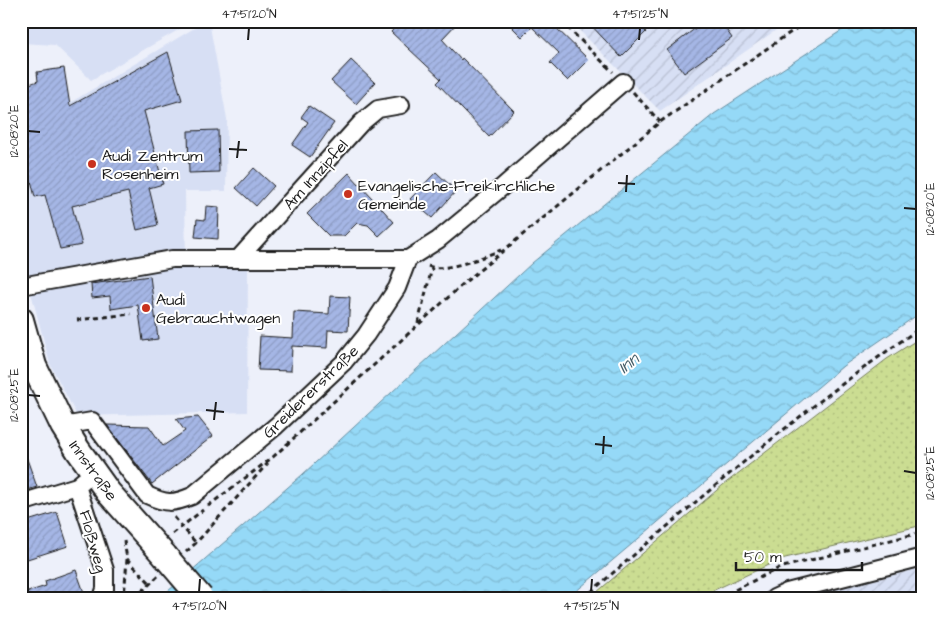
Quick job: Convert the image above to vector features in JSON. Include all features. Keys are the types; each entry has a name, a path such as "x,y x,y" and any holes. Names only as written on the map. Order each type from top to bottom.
{"main road":[{"name":"Innstraße","path":"21,320 34,366 63,426 85,480 108,492 201,598"}],"street":[{"path":"21,286 172,259 408,259 438,240 623,82"},
{"name":"Am Innzipfel","path":"238,258 362,123 378,109 401,105"},
{"name":"Greidererstraße","path":"63,426 92,421 147,495 159,500 176,502 192,496 276,426 344,362 366,335 397,288 408,259"},
{"path":"21,503 85,480"},
{"name":"Floßweg","path":"85,480 105,570 105,589 102,598"},
{"path":"774,598 787,592 923,556"}],"path":[{"path":"561,21 623,82"},
{"path":"273,457 196,543 182,526 273,457 418,324 504,249 660,122 807,21"},
{"path":"646,107 660,122"},
{"path":"408,259 432,268 458,266 504,249"},
{"path":"418,324 432,268"},
{"path":"77,320 131,314"},
{"path":"584,598 723,478 866,365 923,326"},
{"path":"718,598 780,568 923,532"},
{"path":"122,535 127,559 124,598"},
{"path":"127,559 150,583"}],"shaded area":[{"path":"21,21 194,21 91,80 55,45 21,43"},
{"path":"206,21 209,21 227,119 226,191 185,191 186,267 248,267 247,412 77,416 50,364 21,255 21,78 27,77 40,111 73,101"},
{"path":"570,21 789,21 660,111"},
{"path":"923,568 923,598 802,598"}],"green space":[{"path":"923,336 923,525 781,559 697,598 590,598 723,485 887,359"}],"water":[{"name":"Inn","path":"856,21 923,21 923,311 843,366 568,598 160,598 302,475 532,263 714,114"}],"building":[{"path":"401,21 459,21 442,39 514,111 489,137 437,83 441,79 391,32"},
{"path":"506,21 549,21 589,60 568,81 550,63 559,53 532,27 522,37"},
{"path":"587,21 636,21 646,32 621,57"},
{"path":"705,21 720,21 732,38 684,73 667,50"},
{"name":"Audi Zentrum Rosenheim","path":"168,52 182,100 144,111 163,184 149,188 158,225 137,230 128,192 72,206 82,245 60,249 45,195 35,197 21,139 21,87 38,81 37,72 64,68 70,106"},
{"path":"351,60 375,83 356,104 331,81"},
{"path":"309,106 334,123 310,157 292,145 308,122 301,117"},
{"path":"218,130 219,172 189,173 188,131"},
{"path":"254,168 274,186 256,206 236,188"},
{"path":"436,172 456,191 432,218 410,199"},
{"name":"Evangelische-Freikirchliche Gemeinde","path":"349,173 394,222 379,236 368,225 357,223 344,236 329,236 307,214"},
{"path":"206,206 219,207 218,239 195,237 197,219 205,220"},
{"name":"Audi Gebrauchtwagen","path":"150,276 158,339 143,341 138,305 111,309 110,296 92,298 91,284"},
{"path":"330,296 350,297 348,331 328,330 327,348 292,346 291,371 258,370 260,336 293,338 294,312 329,314"},
{"path":"198,417 213,436 152,484 107,425 149,426 163,446 185,431 176,419"},
{"path":"21,448 23,448 37,487 21,492"},
{"path":"57,512 68,546 21,561 21,523"},
{"path":"76,570 86,598 21,598 21,594 46,586 45,581"}],"place":[{"name":"Audi Zentrum Rosenheim","path":"92,164"},
{"name":"Evangelische-Freikirchliche Gemeinde","path":"348,194"},
{"name":"Audi Gebrauchtwagen","path":"146,308"}]}
